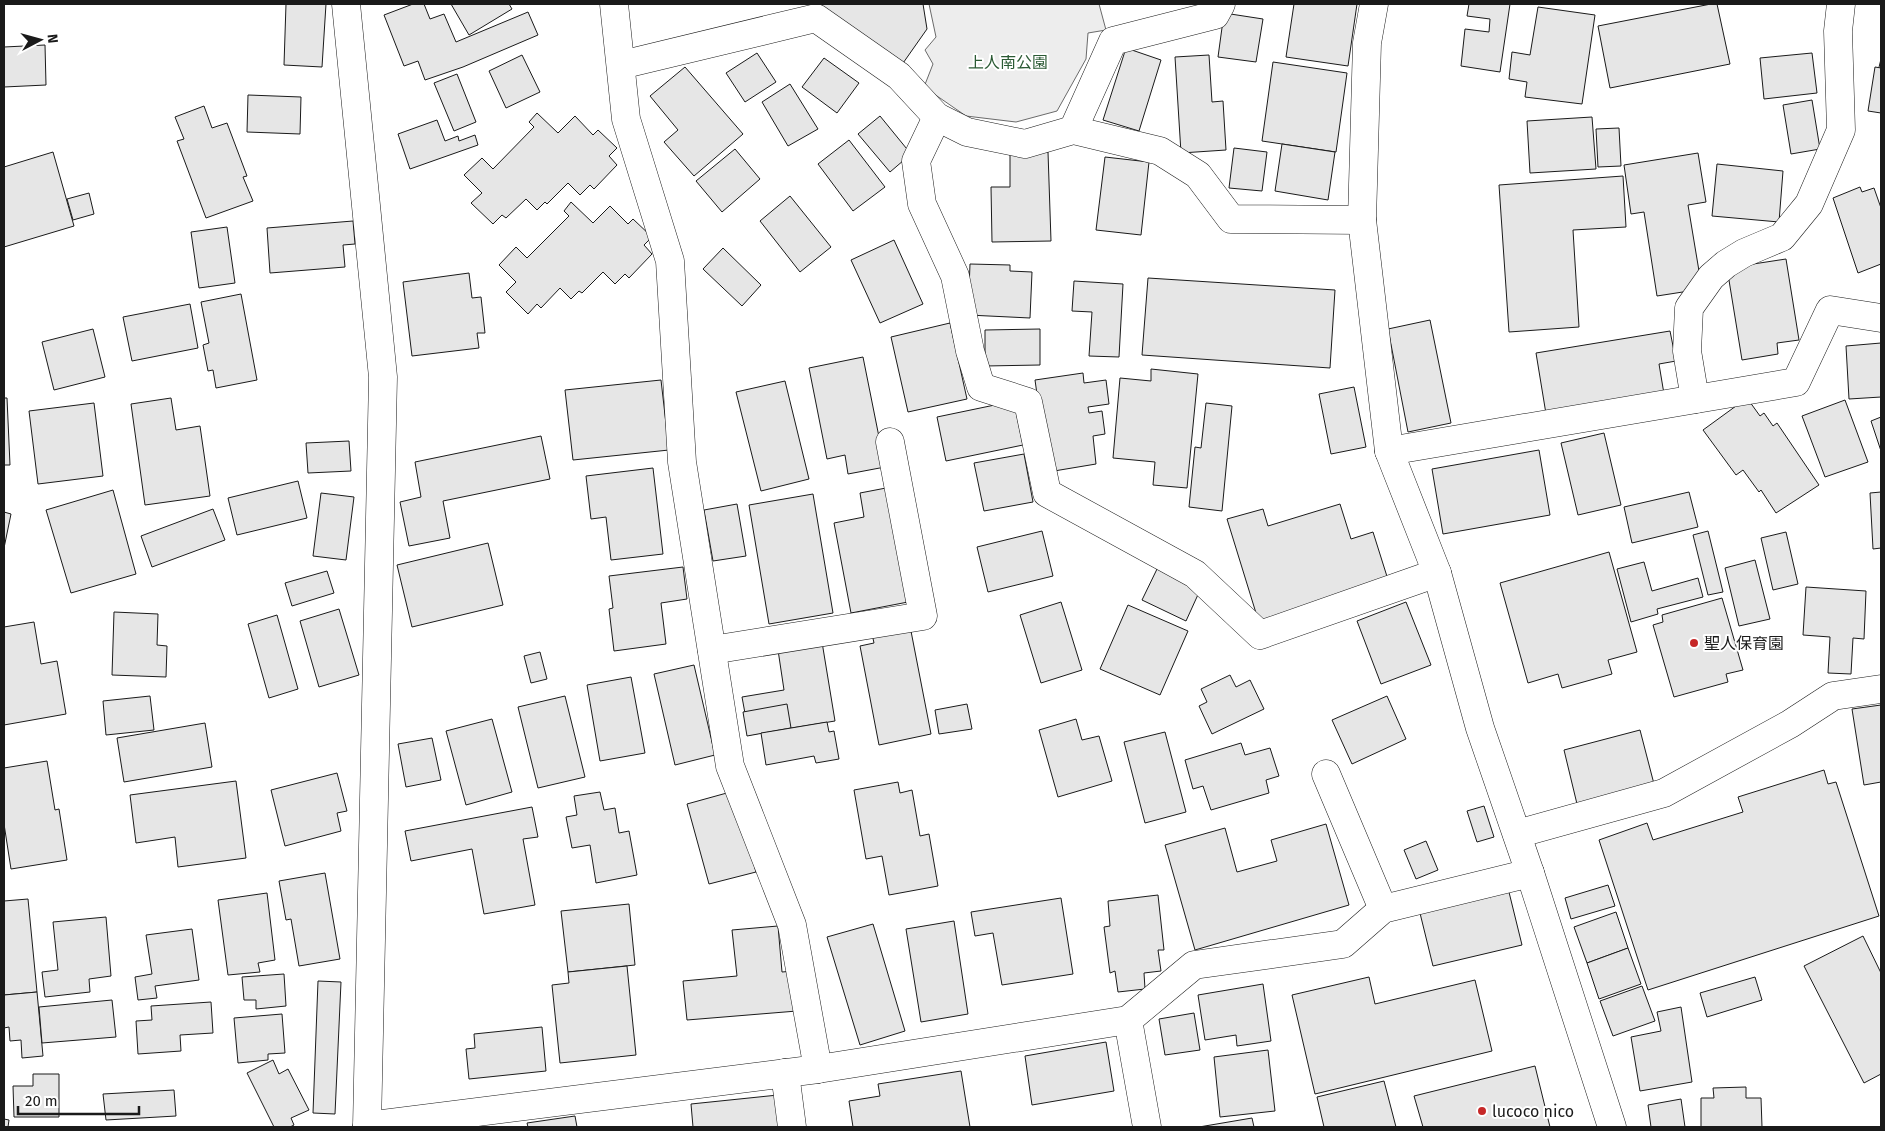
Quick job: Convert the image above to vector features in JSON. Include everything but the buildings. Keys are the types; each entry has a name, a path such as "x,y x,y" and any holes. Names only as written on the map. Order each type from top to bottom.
{"street":[{"path":"346,4 383,377 367,1127 785,1073 1128,1020 1194,965 1343,944 1383,908 1530,873"},
{"path":"614,4 626,119 670,261 682,462 730,766 792,925 818,1068"},
{"path":"1074,130 1114,41 1215,16 1221,4"},
{"path":"1374,4 1367,43 1362,220 1389,450 1437,573 1480,728 1530,873 1612,1127"},
{"path":"1695,399 1687,350 1689,308 1712,278 1726,264 1744,253 1782,237 1809,204 1841,130 1838,31 1841,4"},
{"path":"621,65 816,18 899,76 937,117 967,132 1025,144 1074,130 1160,151 1198,175 1231,219 1362,220"},
{"path":"937,117 916,161 922,204 955,276 970,351 981,387 1028,402 1047,493 1194,574 1260,634 1437,573"},
{"path":"1389,450 1796,382 1830,310 1881,318"},
{"path":"712,650 923,616 890,442"},
{"path":"1517,834 1664,793 1790,724 1833,696 1881,689"},
{"path":"1326,774 1383,908"},
{"path":"1128,1020 1147,1127"},
{"path":"785,1073 792,1127"}],"shaded area":[{"name":"上人南公園","path":"929,4 1099,4 1106,30 1088,33 1086,59 1057,111 1016,122 966,116 924,87 933,64 925,50 936,37"}],"place":[{"name":"聖人保育園","path":"1694,643"},
{"name":"lucoco nico","path":"1482,1111"}]}
